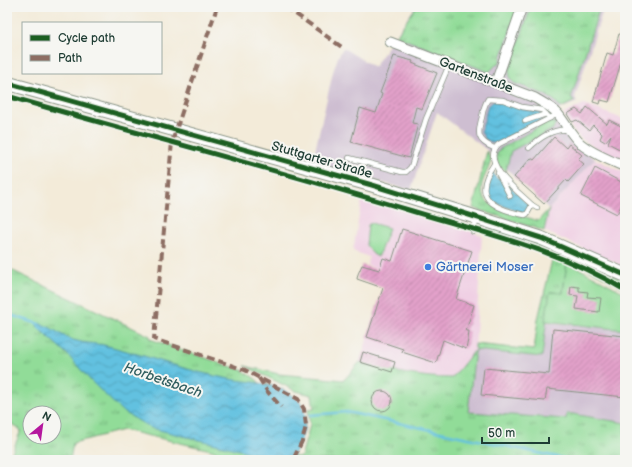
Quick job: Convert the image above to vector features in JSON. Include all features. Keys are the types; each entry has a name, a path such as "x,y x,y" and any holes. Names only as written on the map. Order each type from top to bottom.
{"street":[{"path":"496,82 522,7"},
{"name":"Gartenstraße","path":"390,42 535,98 548,105 554,116 587,148 625,167"},
{"name":"Stuttgarter Straße","path":"7,83 372,185 541,238 625,275"}],"lane":[{"path":"349,158 402,172 408,170 411,167 426,119 449,65"},
{"path":"494,148 487,145 480,138 478,131 485,103 488,99 503,100 522,107 542,110 546,114 554,116"},
{"path":"525,120 546,114"},
{"path":"494,148 554,116"},
{"path":"529,148 536,141 560,129 568,130"},
{"path":"494,148 494,164 510,196"},
{"path":"494,164 486,177 484,185 484,193 487,199 498,207 524,215 527,214 532,205"},
{"path":"498,171 532,205 537,208"},
{"path":"473,232 478,218"}],"shaded area":[{"path":"415,7 604,7 575,97 577,102 554,112 575,142 595,159 549,209 487,150 437,112 411,190 312,164 333,72 343,48 374,67","holes":["501,101 522,109 540,112 542,119 481,130 488,105 491,102"]},
{"path":"584,104 625,120 625,163 599,150 575,133 563,114"},
{"path":"595,159 625,173 625,267 544,231 549,209"},
{"path":"362,198 482,235 475,350 452,378 430,378 392,372 360,362 388,273 367,265 369,257 353,251"},
{"path":"545,322 625,330 625,423 568,413 567,419 468,412 475,350 541,357"}],"green space":[{"path":"416,7 518,7 499,64 497,64 489,72 396,36"},
{"path":"531,7 600,7 571,98 575,101 561,108 555,101 544,94 514,83 510,79 509,70"},
{"path":"547,122 556,123 553,129 511,151 506,171 498,166 496,156 500,149"},
{"path":"487,151 491,161 482,184 482,193 486,200 493,206 502,210 538,221 549,209 544,231 473,208"},
{"path":"371,223 389,228 378,257 373,254 366,245 368,225"},
{"path":"488,229 497,229 571,255 625,281 625,289 575,262 524,242 487,231"},
{"path":"553,256 567,262 563,293 550,292 542,357 475,350 475,344 534,350 538,319"},
{"path":"567,262 625,293 625,330 545,321 550,292 563,293"},
{"path":"7,268 150,336 150,339 244,371 257,380 282,410 265,383 280,389 292,456 301,457 310,425 308,409 314,408 312,395 296,391 245,366 279,374 344,380 360,362 405,373 440,378 452,378 475,350 468,412 566,419 567,413 625,423 625,460 238,460 211,450 123,430 73,443 70,460 9,460 21,430 7,421"}],"water":[{"path":"496,100 522,109 540,112 542,119 497,143 493,143 485,139 481,132 488,105"},
{"path":"492,171 497,179 503,178 529,206 527,211 523,213 500,205 489,198 486,186"},
{"path":"38,323 78,341 107,346 215,376 275,386 291,394 303,407 305,422 304,430 291,460 280,460 151,428 122,411 91,381 66,353 37,327"}],"building":[{"path":"619,34 625,35 625,56 623,56 609,102 601,100 600,104 593,102 607,53 613,55"},
{"path":"394,56 413,61 412,63 437,73 422,109 416,107 412,123 418,124 409,158 351,142 360,108 376,113 382,94 380,93"},
{"path":"587,107 607,124 609,120 625,128 625,152 608,143 611,135 605,142 600,139 602,134 593,125 589,130 577,120 572,122 567,114 576,109 582,114"},
{"path":"554,137 566,148 569,144 582,155 578,159 584,164 568,182 566,180 544,204 514,177 531,158 534,160"},
{"path":"595,168 625,184 625,198 617,214 581,196"},
{"path":"402,229 472,251 456,299 474,305 466,331 469,331 466,349 443,340 436,363 402,352 403,349 367,337 383,288 357,279 358,274 362,265 379,270 383,258 392,261"},
{"path":"571,286 579,287 579,291 588,292 587,297 601,298 599,312 576,309 578,296 570,295"},
{"path":"553,329 625,336 625,397 547,389 545,401 481,395 484,368 549,374"},
{"path":"363,352 395,362 392,372 360,362"},
{"path":"382,391 389,394 392,401 389,408 382,411 375,408 372,401 375,394"}],"waterway":[{"name":"Horbetsbach","path":"7,314 39,324"},
{"name":"Horbetsbach","path":"310,415 347,412 571,460"}],"marked path":[{"path":"217,7 172,142 154,339 245,370 298,399 304,409 306,426 302,441 293,460"},
{"path":"286,7 343,48"},
{"path":"259,378 267,391 281,407"}],"cycle path":[{"path":"7,83 372,185 466,214 541,238 625,275"},
{"path":"7,96 311,181 494,235 548,253 600,276 625,290"}],"place":[{"name":"Gärtnerei Moser","path":"428,267"}]}
